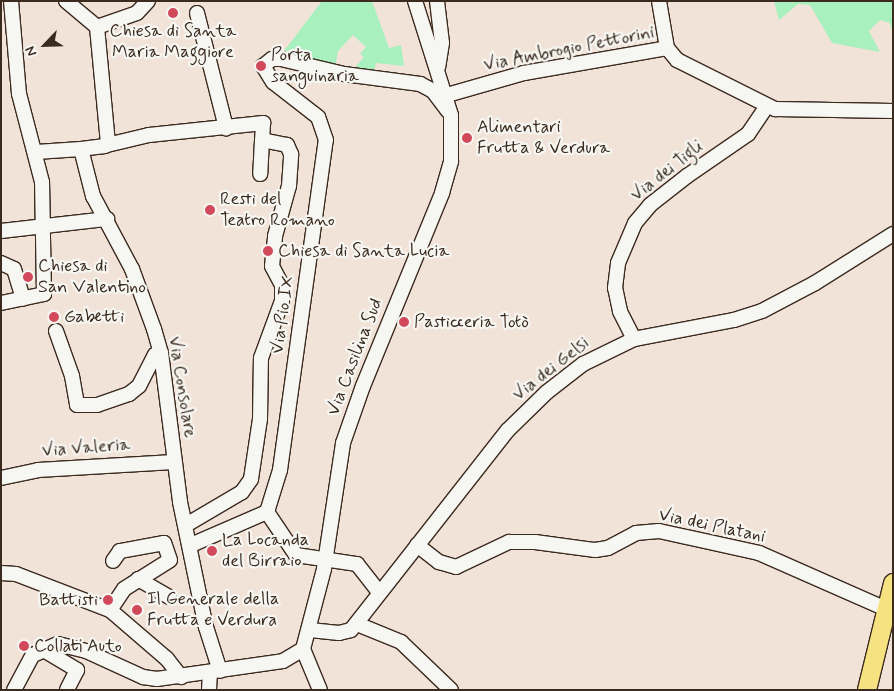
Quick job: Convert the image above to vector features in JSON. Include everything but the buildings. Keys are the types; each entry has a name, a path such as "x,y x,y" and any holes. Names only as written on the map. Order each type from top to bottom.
{"main road":[{"path":"867,690 889,611 893,583"}],"street":[{"path":"1,303 44,294 42,182 36,152 27,131 18,86 11,1"},
{"path":"66,1 97,27 107,145"},
{"name":"Via Casilina Sud","path":"303,650 310,630 325,560 341,451 359,395 444,184 452,149 451,115 447,95 415,1"},
{"path":"659,1 667,48"},
{"path":"438,67 442,39 439,2"},
{"path":"97,27 145,5"},
{"path":"197,13 226,128"},
{"name":"Via Ambrogio Pettorini","path":"447,95 524,73 667,48 677,60 768,106 782,110 893,111"},
{"name":"Via Pio IX","path":"267,512 280,470 326,140 318,117 273,82 263,66 272,59 280,59 344,74 420,84 433,91 451,115"},
{"name":"Via dei Tigli","path":"634,338 620,311 615,288 618,263 635,223 650,205 687,176 748,134 768,106"},
{"path":"36,152 61,148 82,149 149,135 263,123 260,174"},
{"path":"186,525 242,492 250,479 260,419 262,352 278,319 282,300 282,285 273,272 272,263 275,236 288,193 290,154 288,145 262,140"},
{"name":"Via Consolare","path":"82,149 93,196 107,219 137,280 160,353 174,462 215,672 210,690"},
{"path":"1,231 44,228 107,219"},
{"name":"Via dei Gelsi","path":"357,624 379,592 526,410 583,364 634,338 757,314 815,283 893,234"},
{"path":"1,263 14,269 22,299"},
{"path":"56,331 72,376 77,406 97,405 129,394 139,386 156,355 160,353"},
{"name":"Via Valeria","path":"1,478 38,470 174,462"},
{"path":"191,545 267,512 296,555 357,564 379,592"},
{"name":"Via dei Platani","path":"417,545 439,562 456,567 509,542 528,541 595,550 608,548 636,533 659,530 759,553 889,611"},
{"path":"110,610 124,589 170,560 164,543 120,551 113,561"},
{"path":"1,573 16,574 110,610 167,659 181,677"},
{"path":"138,579 169,597"},
{"path":"310,630 344,633 357,624 401,642 451,690"},
{"path":"14,690 26,663 42,649 65,645 149,678 181,677 288,660 303,650 320,690"},
{"path":"42,649 78,670 67,690"}],"green space":[{"path":"322,1 372,1 389,48 401,45 404,66 376,63 373,74 352,71 364,57 360,54 366,47 353,35 338,51 335,68 281,55"},
{"path":"774,1 893,1 893,35 890,23 880,20 869,31 880,52 832,43 810,5 798,4 779,20"}],"place":[{"name":"Chiesa di Santa Maria Maggiore","path":"173,13"},
{"name":"Porta sanguinaria","path":"261,66"},
{"name":"Alimentari Frutta & Verdura","path":"467,138"},
{"name":"Resti del Teatro Romano","path":"210,210"},
{"name":"Chiesa di Santa Lucia","path":"268,251"},
{"name":"Chiesa di San Valentino","path":"28,277"},
{"name":"Gabetti","path":"54,317"},
{"name":"Pasticceria Totò","path":"404,322"},
{"name":"La Locanda del Birraio","path":"212,551"},
{"name":"Battisti","path":"108,600"},
{"name":"Il Generale della Frutta e Verdura","path":"137,610"},
{"name":"Collati Auto","path":"24,646"}]}
